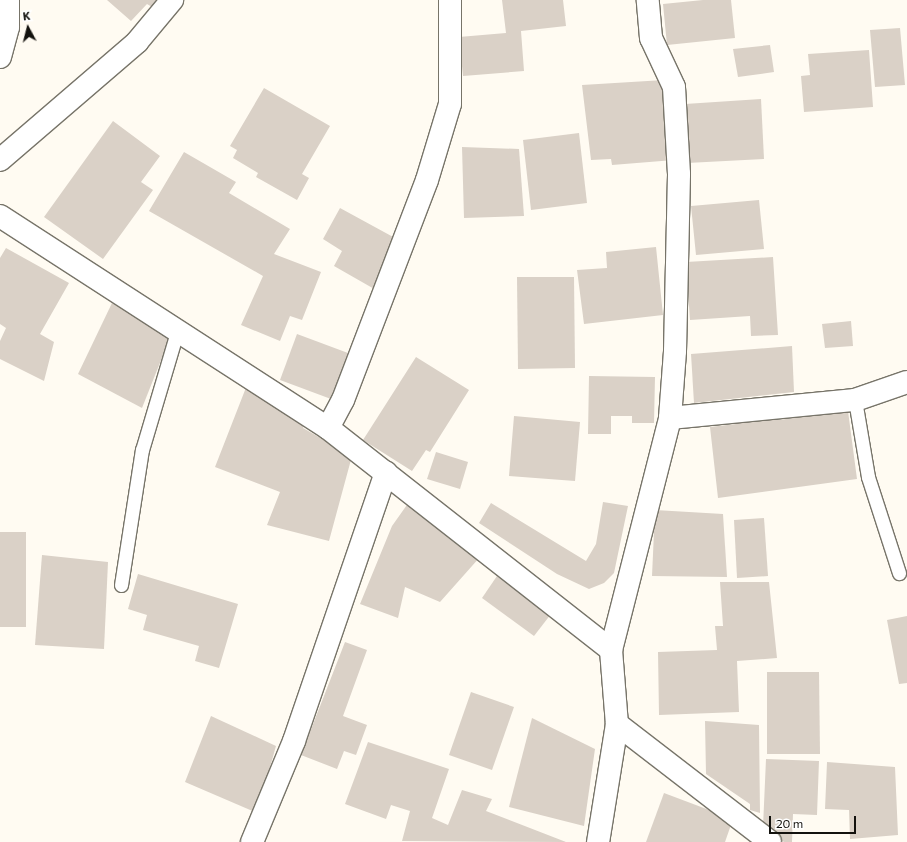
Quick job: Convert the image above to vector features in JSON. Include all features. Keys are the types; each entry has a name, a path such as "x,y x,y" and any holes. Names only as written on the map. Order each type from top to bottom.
{"street":[{"path":"0,57 8,27 8,0"},
{"path":"0,160 137,42 172,0"},
{"path":"328,428 343,400 427,180 450,104 450,0"},
{"path":"598,842 617,724 611,650 670,418 675,351 675,236 679,174 674,87 652,38 648,0"},
{"path":"0,216 177,332 328,428 611,650"},
{"path":"670,418 855,400 907,382"},
{"path":"252,842 294,741 386,472"},
{"path":"617,724 770,842"}],"lane":[{"path":"121,585 142,450 177,332"},
{"path":"855,400 868,477 899,573"}],"building":[{"path":"107,0 165,0 157,10 147,4 131,21"},
{"path":"502,0 563,0 566,26 521,31 524,71 463,76 459,37 506,33"},
{"path":"703,0 731,0 735,38 667,45 663,4"},
{"path":"900,28 905,85 875,87 870,30"},
{"path":"770,45 774,72 738,77 733,49"},
{"path":"869,50 873,107 804,112 801,76 810,75 808,54"},
{"path":"664,80 674,160 612,165 611,159 591,160 582,85"},
{"path":"264,88 330,126 302,174 309,178 297,200 256,177 258,173 233,158 237,150 230,146"},
{"path":"761,99 764,159 687,163 685,104"},
{"path":"113,121 160,156 141,182 153,190 103,259 44,217"},
{"path":"579,133 587,203 531,210 523,140"},
{"path":"462,147 519,149 524,216 464,218"},
{"path":"184,152 236,182 229,193 290,229 274,254 321,272 302,320 290,316 280,341 241,325 263,276 149,211"},
{"path":"759,200 764,249 696,255 691,206"},
{"path":"340,208 395,238 376,290 334,266 342,251 323,239"},
{"path":"656,247 663,315 584,324 577,270 607,268 606,252"},
{"path":"6,248 69,283 40,334 54,342 44,381 0,359 0,341 6,328 0,324 0,258"},
{"path":"773,257 778,335 751,336 750,316 690,320 686,262"},
{"path":"517,277 574,277 575,368 518,369"},
{"path":"112,303 171,335 142,408 78,374"},
{"path":"851,321 853,346 825,348 822,324"},
{"path":"297,334 348,353 331,399 280,380"},
{"path":"792,346 794,392 694,403 691,354"},
{"path":"416,357 469,390 430,452 426,450 412,471 363,440"},
{"path":"589,376 655,377 654,423 632,423 632,416 611,416 611,434 588,434"},
{"path":"247,385 306,420 303,428 352,456 329,541 267,525 280,492 215,467"},
{"path":"848,411 857,479 718,498 710,427 736,424 734,418 777,413 778,420"},
{"path":"514,416 580,422 575,481 509,476"},
{"path":"436,452 468,462 460,489 427,479"},
{"path":"409,502 480,557 440,602 405,587 398,618 360,604 392,526"},
{"path":"603,502 628,506 614,573 604,583 589,589 557,574 479,523 491,503 586,561 596,544"},
{"path":"655,510 723,514 727,577 652,576"},
{"path":"764,518 768,576 737,578 734,520"},
{"path":"0,532 26,532 26,627 0,627"},
{"path":"42,555 108,562 104,649 35,645"},
{"path":"138,574 238,604 219,668 195,661 199,646 143,630 147,615 128,609"},
{"path":"497,576 551,614 534,636 482,598"},
{"path":"720,582 769,582 777,658 737,661 739,712 659,715 658,652 717,650 715,626 723,626"},
{"path":"907,616 907,683 899,684 887,620"},
{"path":"345,642 367,650 343,716 367,725 356,755 344,751 337,769 301,755"},
{"path":"767,672 819,672 820,754 767,754"},
{"path":"471,692 514,707 492,770 449,755"},
{"path":"211,716 276,746 257,813 185,782"},
{"path":"532,718 595,749 584,826 509,807"},
{"path":"705,721 759,725 760,813 750,810 750,804 706,774"},
{"path":"368,742 449,769 432,818 448,825 462,790 492,799 486,811 566,842 402,841 410,811 391,805 386,819 345,804"},
{"path":"766,759 819,761 817,815 793,814 792,842 784,842 763,827"},
{"path":"827,762 895,767 898,835 850,839 849,810 825,809"},
{"path":"664,793 733,819 725,842 646,842"}]}
